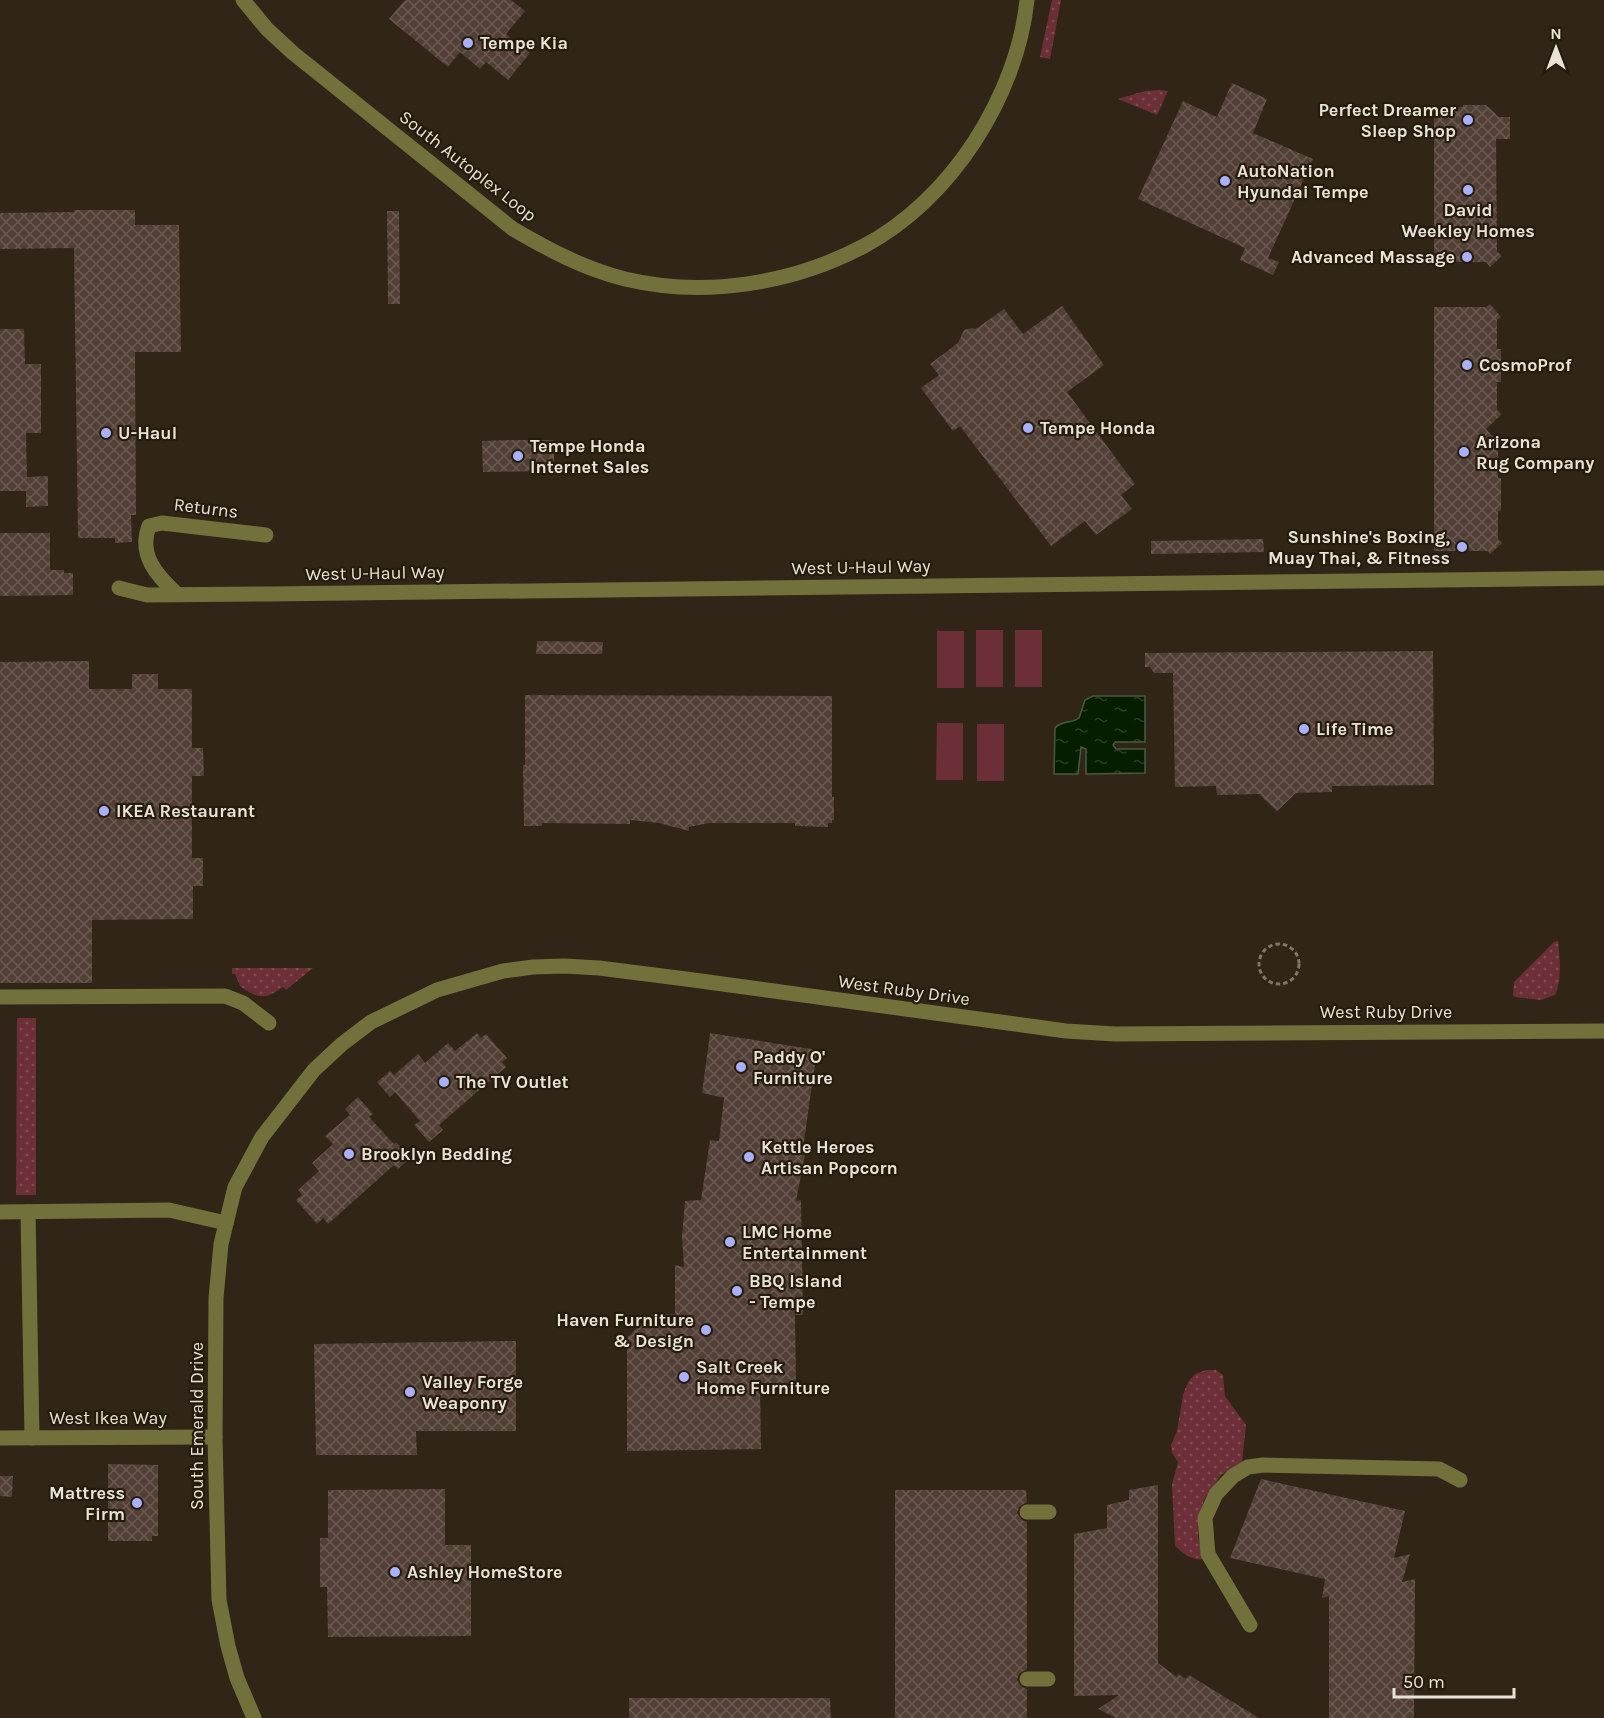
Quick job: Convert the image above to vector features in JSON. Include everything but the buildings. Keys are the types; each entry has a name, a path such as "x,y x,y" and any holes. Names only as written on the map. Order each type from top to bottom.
{"street":[{"name":"South Autoplex Loop","path":"243,0 267,29 293,53 513,230 600,272 659,285 694,287 729,286 764,281 813,268 866,245 925,200 955,167 994,109 1008,81 1020,44 1027,0"},
{"name":"Returns","path":"177,594 158,577 150,562 146,545 149,526 162,523 267,535"},
{"name":"West U-Haul Way","path":"119,588 139,594 177,594 1604,578"},
{"name":"West Ruby Drive","path":"262,1137 314,1070 370,1022 437,990 503,971 533,967 599,968 1066,1031 1115,1034 1604,1030"},
{"path":"0,997 225,996 243,1003 269,1023"},
{"name":"South Emerald Drive","path":"254,1718 237,1678 219,1600 215,1437 216,1298 221,1244 235,1187 262,1137"},
{"path":"0,1212 169,1210 226,1223"},
{"path":"28,1212 32,1438"},
{"name":"West Ikea Way","path":"0,1438 215,1437"},
{"path":"1250,1625 1208,1554 1205,1518 1216,1494 1233,1476 1248,1467 1263,1465 1439,1469 1460,1480"},
{"path":"1027,1512 1049,1512"},
{"path":"1027,1679 1048,1679"}],"path":[{"path":"1282,944 1296,952 1299,957 1299,969 1293,979 1278,984 1267,980 1259,963 1260,957 1267,948 1282,944"}],"shaded area":[{"path":"1052,0 1061,0 1050,59 1040,57"},
{"path":"1145,91 1168,91 1157,115 1118,99"},
{"path":"976,630 1003,630 1003,687 976,687"},
{"path":"1015,630 1042,630 1042,687 1015,687"},
{"path":"937,631 964,631 964,688 937,688"},
{"path":"937,723 963,723 963,780 936,780"},
{"path":"977,724 1004,724 1004,781 977,781"},
{"path":"1558,941 1560,976 1555,995 1541,1000 1515,997 1513,995 1514,982 1554,942"},
{"path":"232,968 313,968 286,990 283,987 262,996 240,986 235,974 232,974"},
{"path":"17,1018 36,1018 36,1195 16,1195"},
{"path":"1206,1370 1216,1370 1223,1375 1225,1396 1246,1425 1242,1462 1221,1475 1204,1500 1198,1520 1198,1536 1203,1559 1195,1559 1175,1546 1172,1484 1178,1462 1172,1453 1171,1445 1177,1431 1183,1395 1188,1382 1195,1374"}],"water":[{"path":"1093,696 1145,696 1145,742 1115,742 1113,745 1116,749 1145,749 1145,773 1086,774 1086,749 1081,747 1078,774 1054,774 1055,728 1079,718 1085,700"}],"place":[{"name":"Tempe Kia","path":"468,43"},
{"name":"Perfect Dreamer Sleep Shop","path":"1468,120"},
{"name":"AutoNation Hyundai Tempe","path":"1225,181"},
{"name":"David Weekley Homes","path":"1468,190"},
{"name":"Advanced Massage","path":"1467,257"},
{"name":"CosmoProf","path":"1467,365"},
{"name":"Tempe Honda","path":"1028,428"},
{"name":"U-Haul","path":"106,433"},
{"name":"Arizona Rug Company","path":"1464,452"},
{"name":"Tempe Honda Internet Sales","path":"518,456"},
{"name":"Sunshine's Boxing, Muay Thai, & Fitness","path":"1462,547"},
{"name":"Life Time","path":"1304,729"},
{"name":"IKEA Restaurant","path":"104,811"},
{"name":"Paddy O' Furniture","path":"741,1067"},
{"name":"The TV Outlet","path":"444,1082"},
{"name":"Brooklyn Bedding","path":"349,1154"},
{"name":"Kettle Heroes Artisan Popcorn","path":"749,1157"},
{"name":"LMC Home Entertainment","path":"730,1242"},
{"name":"BBQ Island - Tempe","path":"737,1291"},
{"name":"Haven Furniture & Design","path":"706,1330"},
{"name":"Salt Creek Home Furniture","path":"684,1377"},
{"name":"Valley Forge Weaponry","path":"410,1392"},
{"name":"Mattress Firm","path":"137,1503"},
{"name":"Ashley HomeStore","path":"395,1572"}]}
